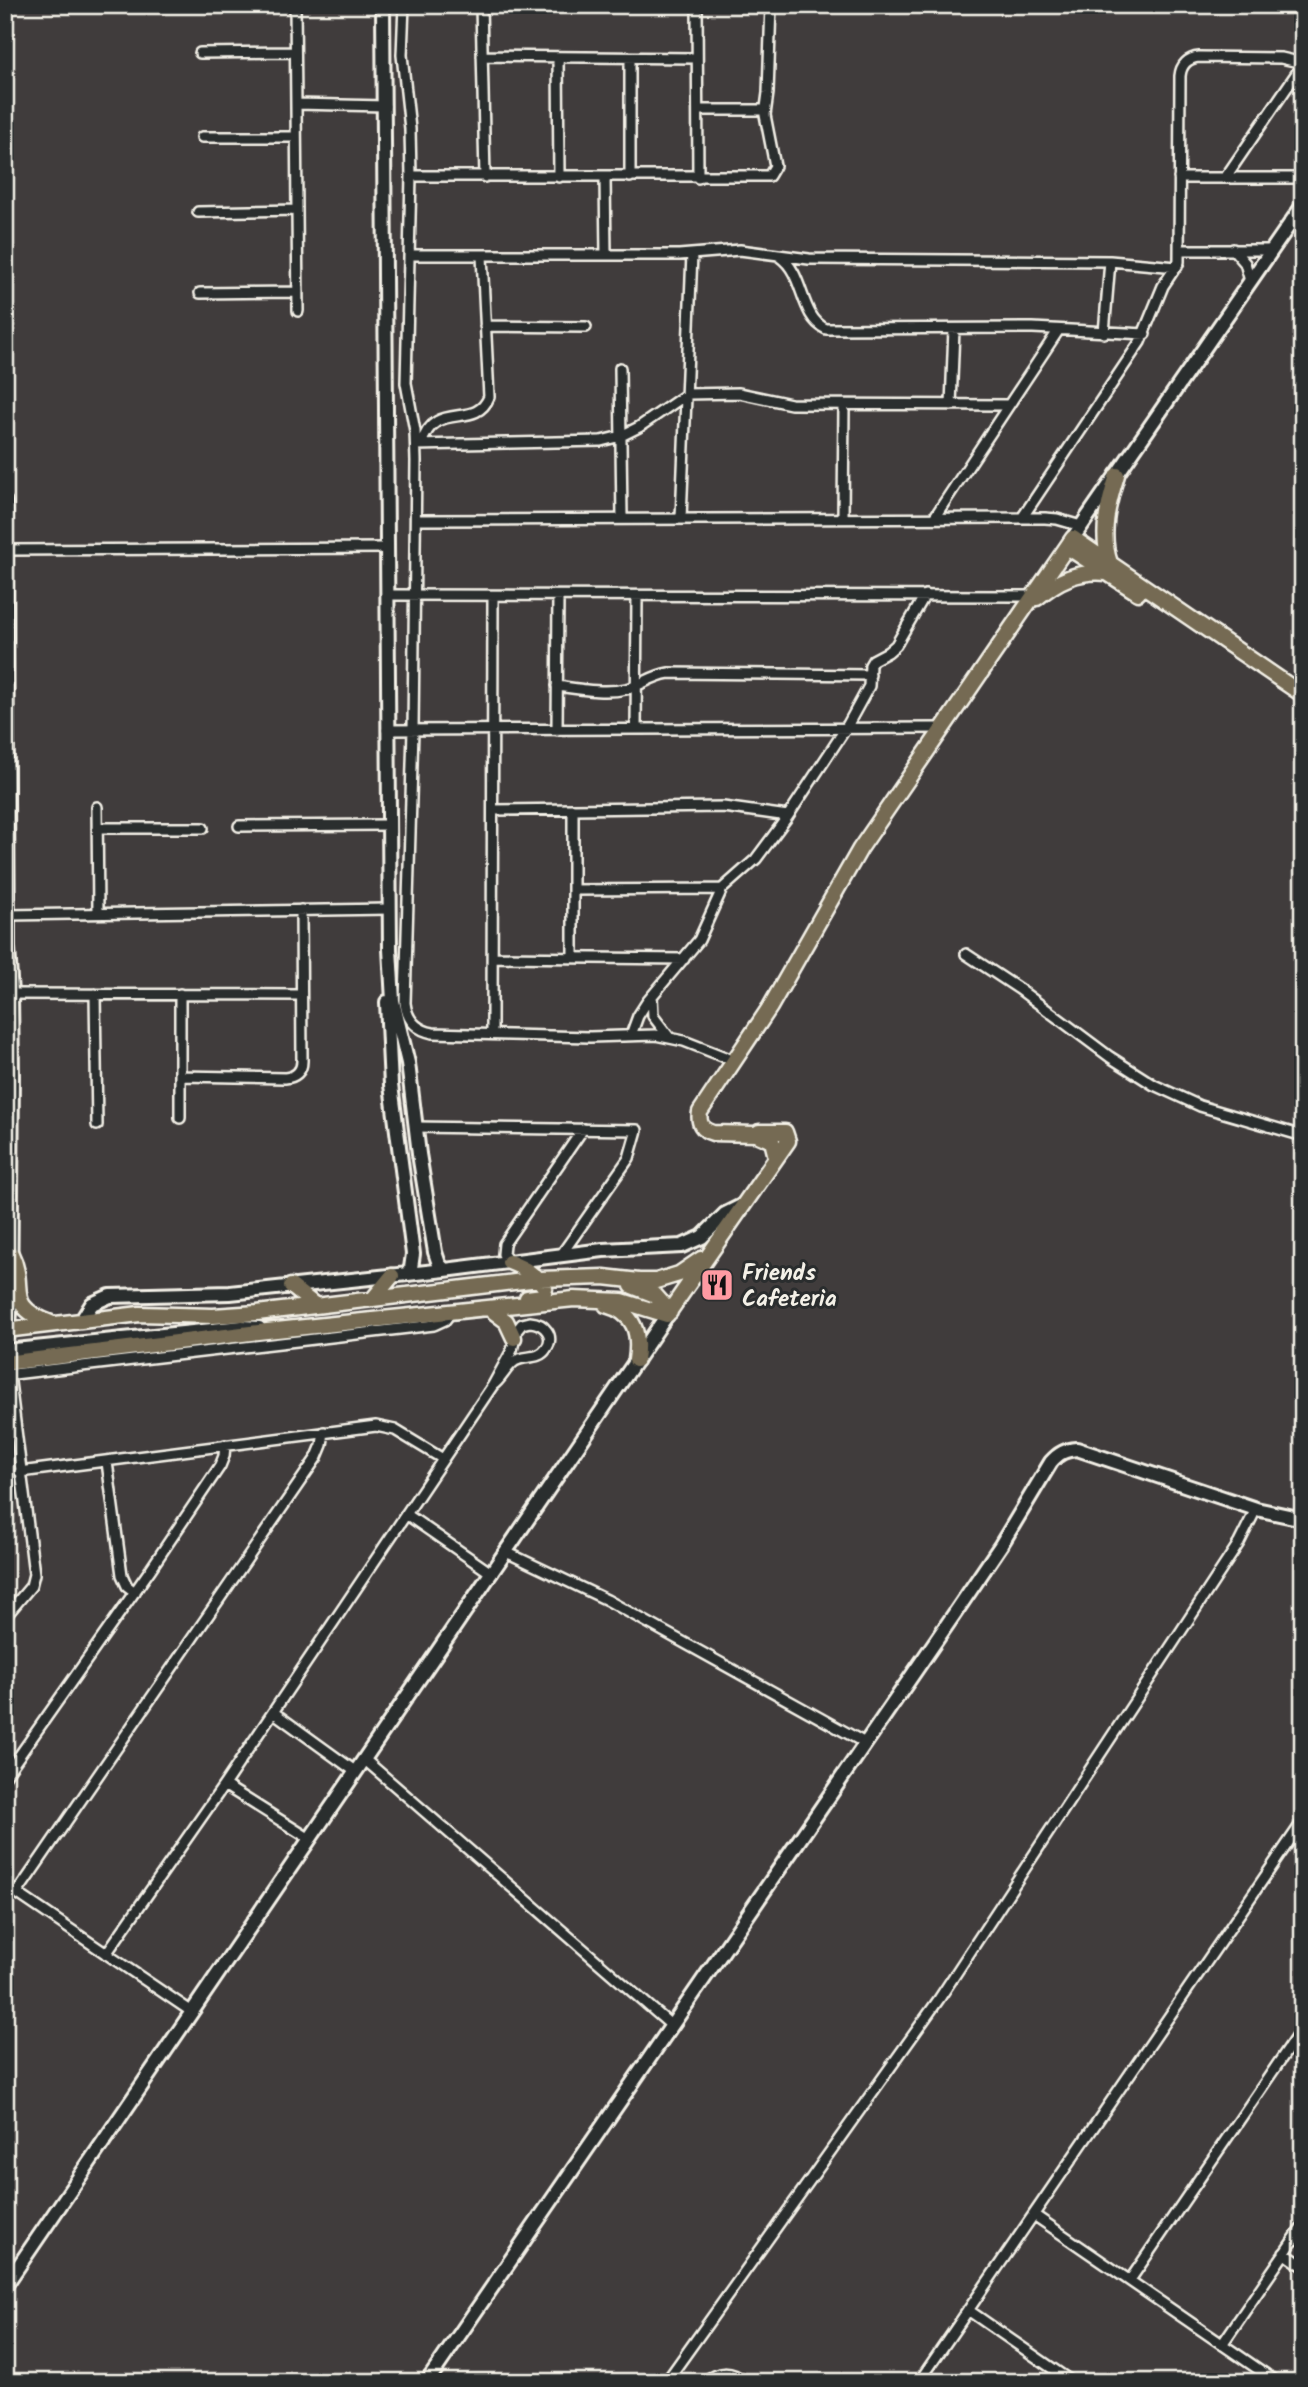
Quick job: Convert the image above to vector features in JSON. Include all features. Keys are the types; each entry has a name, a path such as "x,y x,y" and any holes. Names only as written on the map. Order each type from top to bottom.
{"main road":[{"path":"1109,568 1105,528 1117,475"},
{"path":"776,1157 772,1141 761,1135 713,1133 705,1130 699,1120 702,1109 770,1007 855,858 1074,537 1109,568 1280,690 1303,703"},
{"path":"1029,601 1065,578 1109,568 1303,695"},
{"path":"668,1314 788,1140 787,1133 765,1131 751,1134"},
{"path":"6,1332 52,1323 140,1314 235,1315 539,1279 604,1277 648,1282 687,1270 710,1251"},
{"path":"10,1254 16,1266 18,1294 22,1305 32,1315 52,1323"},
{"path":"497,1308 516,1300 542,1296 545,1290 539,1279 509,1262"},
{"path":"373,1299 400,1275"},
{"path":"582,1278 616,1282 649,1292 661,1300 668,1314"},
{"path":"290,1286 316,1306"},
{"path":"7,1371 188,1347 267,1331 574,1299 610,1300 668,1314"},
{"path":"538,1304 597,1304 621,1311 630,1318 636,1328 636,1360"},
{"path":"497,1308 514,1338"}],"street":[{"path":"295,5 298,311"},
{"path":"383,5 390,949 393,1001 408,1063 415,1127 436,1257 445,1270"},
{"path":"404,5 402,47 410,129 411,176 406,383 418,445 406,1009 414,1023 428,1032 669,1037 735,1061"},
{"path":"481,5 485,177"},
{"path":"697,5 698,178"},
{"path":"411,176 767,177 772,174 775,166 766,128 765,110 771,5"},
{"path":"201,54 295,52"},
{"path":"482,56 697,58"},
{"path":"558,57 559,177"},
{"path":"1023,517 1145,334 1163,286 1177,267 1181,68 1187,61 1199,57 1281,58 1303,64 1225,178"},
{"path":"630,58 630,177"},
{"path":"296,104 384,106"},
{"path":"698,110 765,110"},
{"path":"202,137 296,137"},
{"path":"605,177 606,255"},
{"path":"1179,178 1303,178"},
{"path":"416,520 1023,517 1057,519 1074,537 1303,205"},
{"path":"198,212 297,210"},
{"path":"410,255 692,254 729,249 808,259 1111,261 1177,267"},
{"path":"1233,249 1245,263 1250,281"},
{"path":"1179,250 1272,250"},
{"path":"681,518 692,254"},
{"path":"777,255 785,260 796,276 815,321 826,329 1033,328 1145,334"},
{"path":"418,445 437,421 446,416 474,413 487,401 489,392 482,256"},
{"path":"1104,333 1111,261"},
{"path":"200,293 298,292"},
{"path":"485,326 586,327"},
{"path":"951,405 954,329"},
{"path":"934,518 1058,331"},
{"path":"620,368 622,518"},
{"path":"418,445 587,443 621,436 639,428 687,394 739,393 791,404 1009,405"},
{"path":"843,518 844,405"},
{"path":"5,502 10,1254 6,1332"},
{"path":"5,550 387,548"},
{"path":"387,596 925,596 1029,601"},
{"path":"492,1034 493,596"},
{"path":"557,730 558,596"},
{"path":"636,729 637,596"},
{"path":"631,1035 638,1016 703,932 722,889 756,859 788,816 846,728 866,691 873,660 896,645 925,596"},
{"path":"557,686 612,691 636,686 657,675 669,673 870,675"},
{"path":"387,730 943,728"},
{"path":"97,807 98,914"},
{"path":"493,810 723,807 788,816"},
{"path":"573,809 573,958"},
{"path":"239,826 388,825"},
{"path":"97,828 204,828"},
{"path":"573,890 722,889"},
{"path":"8,915 389,909"},
{"path":"180,1076 285,1078 296,1075 302,1065 300,911"},
{"path":"390,949 387,991 389,1061 413,1254 411,1268 400,1275"},
{"path":"966,954 1019,989 1110,1057 1154,1085 1200,1106 1303,1136"},
{"path":"493,957 684,959"},
{"path":"8,998 95,994 302,995"},
{"path":"95,994 97,1125"},
{"path":"180,994 180,1118"},
{"path":"653,995 653,1016 669,1037"},
{"path":"415,1127 638,1130 629,1158 561,1255"},
{"path":"509,1262 503,1254 504,1244 583,1129"},
{"path":"407,1206 414,1226 418,1252 425,1255 430,1248 426,1217 428,1203"},
{"path":"82,1320 92,1304 105,1297 230,1293 624,1248 682,1246 702,1237 725,1214 743,1205"},
{"path":"188,1347 434,1325 445,1320 452,1312"},
{"path":"5,2286 668,1314"},
{"path":"106,1954 224,1785 493,1385 510,1355 517,1330 523,1324 535,1322 545,1328 550,1340 542,1354 515,1361 493,1385"},
{"path":"5,1351 251,1326 267,1331"},
{"path":"5,1617 34,1578 7,1371"},
{"path":"20,1472 383,1426 395,1430 443,1459"},
{"path":"17,1893 317,1457 324,1433"},
{"path":"5,1776 220,1466 225,1445"},
{"path":"427,2382 994,1556 1058,1454 1077,1449 1256,1509 1303,1519"},
{"path":"107,1462 122,1575 127,1586 135,1592"},
{"path":"666,2382 939,1999 1233,1553 1256,1509"},
{"path":"406,1514 491,1573"},
{"path":"506,1552 607,1600 865,1742"},
{"path":"273,1712 356,1772"},
{"path":"364,1759 672,2026"},
{"path":"224,1785 310,1839"},
{"path":"919,2382 1303,1821"},
{"path":"5,1885 192,2012"},
{"path":"1130,2280 1303,2027"},
{"path":"1034,2215 1277,2382"},
{"path":"1223,2343 1303,2226"},
{"path":"1284,2253 1303,2266"},
{"path":"968,2311 1065,2380"},
{"path":"704,2382 713,2375 728,2373 744,2382"}],"place":[{"name":"Friends Cafeteria","path":"717,1285"}]}
